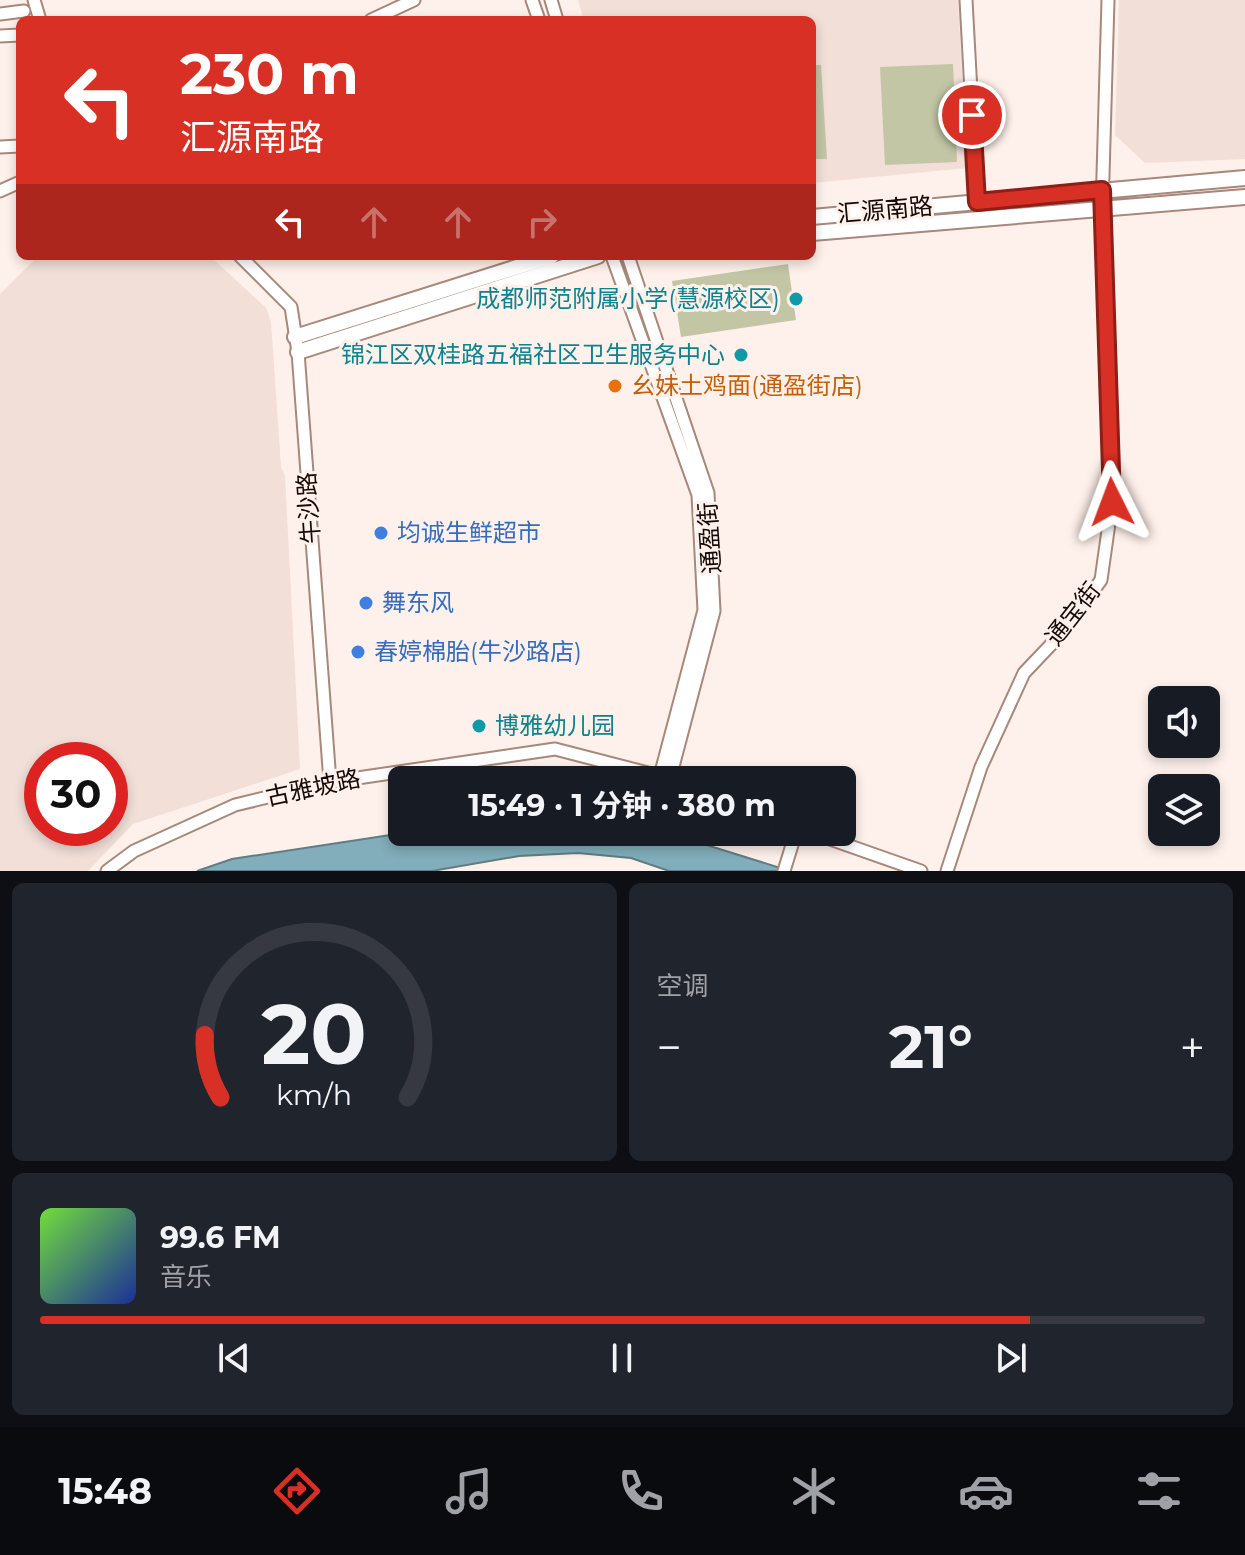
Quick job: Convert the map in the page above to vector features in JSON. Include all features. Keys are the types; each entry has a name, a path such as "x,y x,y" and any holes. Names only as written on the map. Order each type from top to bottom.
{"street":[{"path":"380,16 414,0"},
{"path":"966,0 977,202"},
{"name":"通宝街","path":"947,871 981,767 1024,673 1063,632 1101,580 1112,502 1102,208 1108,0"},
{"path":"0,14 24,11"},
{"name":"汇源南路","path":"816,217 1245,178"},
{"name":"汇源南路","path":"816,233 1245,197"},
{"name":"牛沙路","path":"244,260 291,307 330,782"},
{"path":"296,344 540,260"},
{"path":"296,344 584,260"},
{"name":"通盈街","path":"613,260 698,495 704,610 672,766"},
{"name":"通盈街","path":"629,260 708,493 714,611 672,766"},
{"name":"古雅坡路","path":"439,766 555,749 622,766"},
{"name":"古雅坡路","path":"107,871 134,851 235,805 330,782 388,773"},
{"path":"784,871 792,846"},
{"path":"850,846 921,871"}],"shaded area":[{"path":"578,0 958,0 967,168 816,183 816,16 583,16"},
{"path":"1119,0 1245,0 1245,159 1145,163 1115,135"},
{"path":"34,260 214,260 266,308 271,322 281,467 285,476 300,769 133,824 128,829 128,742 24,742 24,846 112,846 88,871 0,871 0,294"}],"green space":[{"path":"953,64 957,162 885,165 880,67"},
{"path":"816,65 821,65 827,159 816,159"},
{"path":"788,264 796,320 681,337 672,281"}],"water":[{"path":"388,835 388,846 710,846 790,871 669,871 631,858 578,853 519,856 432,871 197,871 232,859"}],"place":[{"name":"成都师范附属小学(慧源校区)","path":"796,299"},
{"name":"锦江区双桂路五福社区卫生服务中心","path":"741,355"},
{"name":"幺妹土鸡面(通盈街店)","path":"615,386"},
{"name":"均诚生鲜超市","path":"381,533"},
{"name":"舞东风","path":"366,603"},
{"name":"春婷棉胎(牛沙路店)","path":"358,652"},
{"name":"博雅幼儿园","path":"479,726"}],"route":[{"path":"972,115 977,202 1102,190 1112,502"}]}
